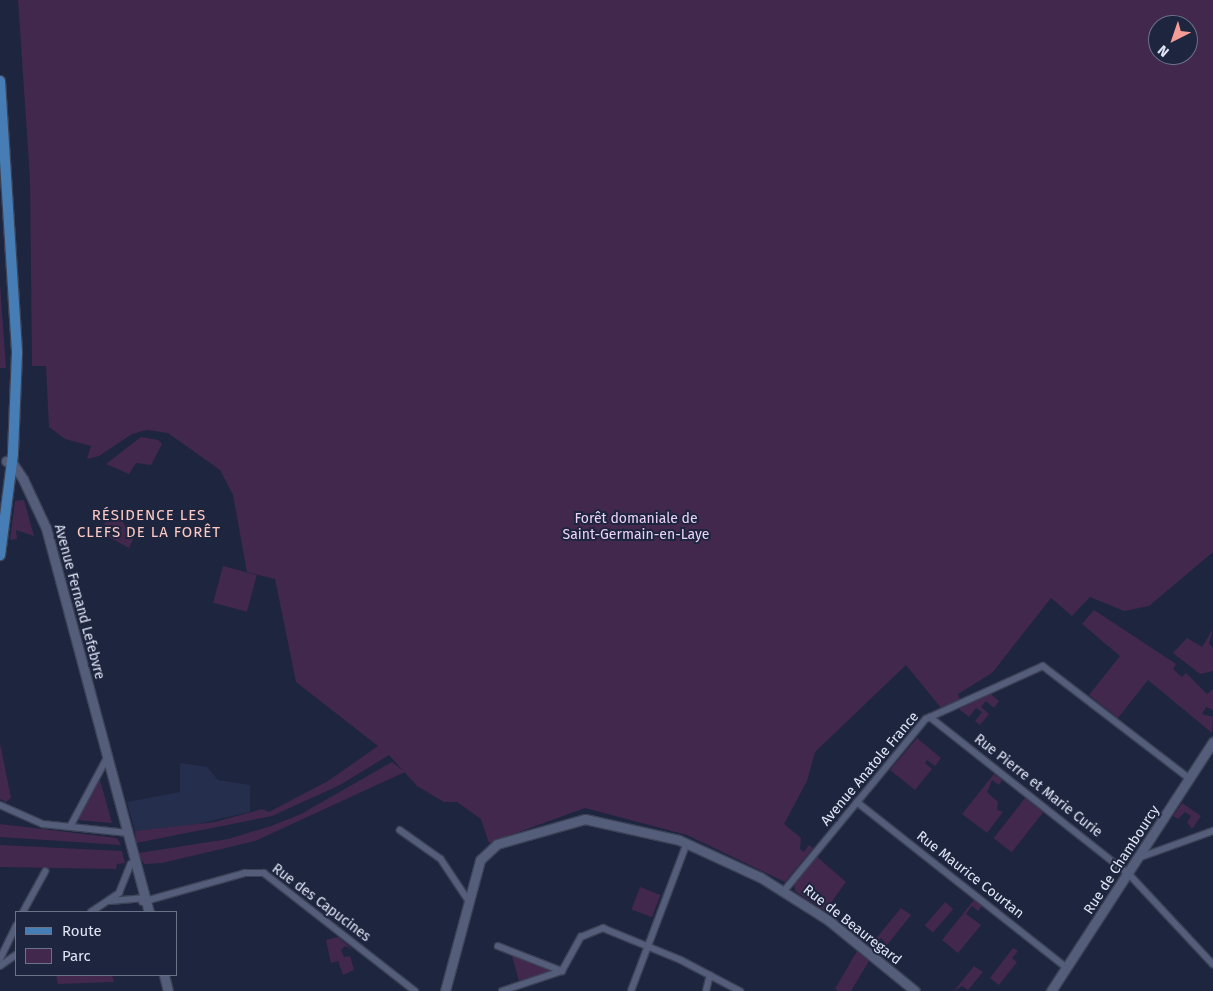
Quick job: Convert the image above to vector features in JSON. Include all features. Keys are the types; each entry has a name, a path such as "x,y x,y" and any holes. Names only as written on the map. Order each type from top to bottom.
{"main road":[{"path":"0,81 16,318 9,462 0,505"},
{"path":"0,164 10,318 10,474 0,555"}],"street":[{"name":"Avenue Fernand Lefebvre","path":"9,462 34,497 46,528 144,900 145,911"},
{"name":"Avenue Anatole France","path":"784,891 930,717 1044,666 1190,779"},
{"name":"Rue Pierre et Marie Curie","path":"930,717 1130,875 1213,964"},
{"name":"Rue de Chambourcy","path":"1051,991 1130,875 1213,742"},
{"path":"70,827 106,760"},
{"name":"Rue Maurice Courtan","path":"857,802 1067,968"},
{"path":"0,805 32,822 126,833"},
{"name":"Rue de Beauregard","path":"444,991 474,870 488,850 567,821 602,819 687,843 784,891 828,920 915,991"},
{"path":"400,830 441,858 467,898"},
{"path":"1141,856 1213,831"},
{"name":"Avenue Fernand Lefebvre","path":"126,833 131,864 149,911"},
{"path":"631,991 645,946 687,843"},
{"path":"93,911 110,901 125,886 131,864"},
{"path":"24,911 44,872"},
{"name":"Rue des Capucines","path":"110,901 144,900 245,873 264,873 415,991"},
{"path":"0,959 15,928"},
{"path":"502,991 562,971 581,937 595,928 645,946 710,975 740,991"},
{"path":"498,946 562,971"},
{"path":"0,966 15,955"},
{"path":"706,991 710,975"},
{"path":"164,976 168,991"}],"shaded area":[{"path":"180,763 207,767 218,780 250,785 250,812 188,826 135,831 127,802 180,792"}],"green space":[{"name":"Forêt domaniale de Saint-Germain-en-Laye","path":"18,0 1213,0 1213,552 1149,606 1124,611 1090,597 1072,616 1051,598 992,673 958,694 960,699 941,708 906,665 815,752 807,781 784,824 801,838 800,849 804,852 809,845 813,848 785,882 687,835 585,808 489,843 481,819 457,802 444,802 417,786 389,755 340,785 272,816 136,843 135,831 215,822 262,809 269,812 328,781 378,746 296,682 275,579 247,572 233,495 220,470 168,433 147,430 132,434 99,456 87,459 91,446 65,439 49,427 46,366 32,366 30,179"},
{"path":"0,283 6,368 0,368"},
{"path":"141,437 158,440 162,444 151,465 136,463 129,474 106,464"},
{"path":"24,500 34,536 16,530 17,539 10,540 15,501"},
{"path":"110,517 120,517 133,540 129,548 105,535 104,524"},
{"path":"223,566 257,575 247,612 213,603"},
{"path":"1094,610 1176,664 1173,669 1182,677 1186,673 1207,694 1213,689 1213,710 1206,707 1202,714 1213,717 1212,733 1148,680 1118,718 1089,695 1120,656 1082,624"},
{"path":"1213,629 1209,644 1213,648 1213,671 1200,674 1173,653 1187,638 1202,647"},
{"path":"991,694 999,701 994,708 986,701 981,707 989,714 980,725 975,721 982,712 976,708 969,717 959,709"},
{"path":"917,738 941,758 935,766 927,760 925,763 932,769 915,790 890,770"},
{"path":"0,743 11,798 6,802 0,799"},
{"path":"392,762 405,772 255,841 162,863 144,864 140,857 139,853 228,839 271,826 301,814"},
{"path":"994,774 1002,780 999,785 992,780 987,792 998,802 997,810 1003,812 987,833 962,814"},
{"path":"98,779 100,780 112,823 78,820"},
{"path":"1025,798 1043,812 1012,852 994,838"},
{"path":"1182,803 1201,816 1192,829 1187,822 1191,816 1185,812 1178,819 1173,816"},
{"path":"0,824 117,838 121,845 0,837"},
{"path":"0,845 122,851 125,863 117,864 116,869 0,867"},
{"path":"817,857 846,882 825,911 795,891 794,884"},
{"path":"640,887 661,895 652,917 631,909"},
{"path":"974,900 982,906 978,911 972,906 966,914 981,925 958,953 942,940"},
{"path":"945,902 953,909 933,933 925,925"},
{"path":"901,908 911,915 887,945 881,938 875,945 882,951 879,955 869,947"},
{"path":"338,937 353,950 345,946 341,950 344,957 350,956 354,970 343,975 338,961 331,963 326,940"},
{"path":"1013,948 1018,951 1012,958 1017,962 999,985 990,978"},
{"path":"857,951 869,961 851,991 838,991 835,989"},
{"path":"516,955 551,968 549,972 519,981 512,956"},
{"path":"974,966 983,972 968,990 962,986 954,991"},
{"path":"56,976 112,976 114,982 58,984"}],"district":[{"name":"RÉSIDENCE LES CLEFS DE LA FORÊT","path":"149,524"}]}
